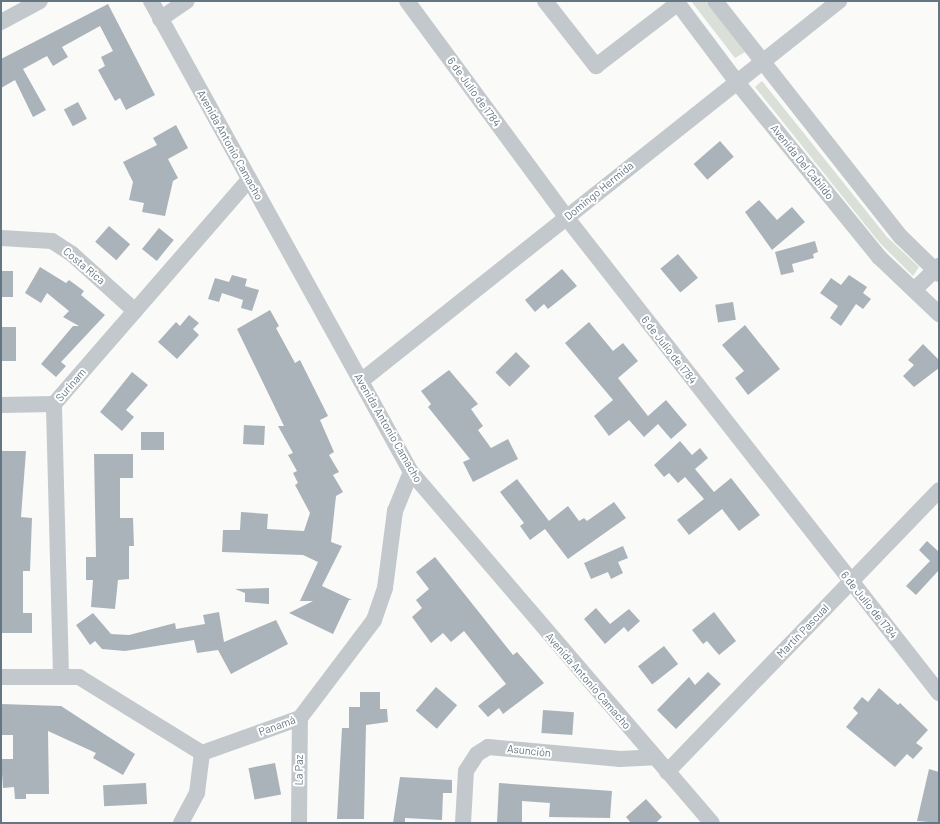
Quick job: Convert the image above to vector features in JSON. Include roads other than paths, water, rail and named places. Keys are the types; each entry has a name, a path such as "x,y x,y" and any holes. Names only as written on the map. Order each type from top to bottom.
{"street":[{"path":"1,22 40,1"},
{"name":"Avenida Antonio Camacho","path":"150,1 411,472 712,823"},
{"path":"160,19 187,1"},
{"name":"6 de Julio de 1784","path":"407,1 566,217 850,582 939,693"},
{"path":"545,1 596,66 677,2"},
{"path":"715,1 900,237 938,270 914,290"},
{"name":"Domingo Hermida","path":"361,381 761,61 839,1"},
{"name":"Avenida Del Cabildo","path":"677,2 736,82 879,257 939,314"},
{"name":"Surinam","path":"61,675 54,404 249,180"},
{"name":"Costa Rica","path":"1,238 52,241 72,254 135,311"},
{"path":"1,405 54,404"},
{"name":"Panamá","path":"202,753 300,718 374,620 385,588 396,511 411,472"},
{"name":"Martín Pascual","path":"668,772 939,490"},
{"path":"1,677 61,675 79,677 202,753 197,793 181,823"},
{"name":"La Paz","path":"299,823 300,718"},
{"name":"Asunción","path":"463,823 466,771 477,754 488,747 620,759 655,757"}]}
